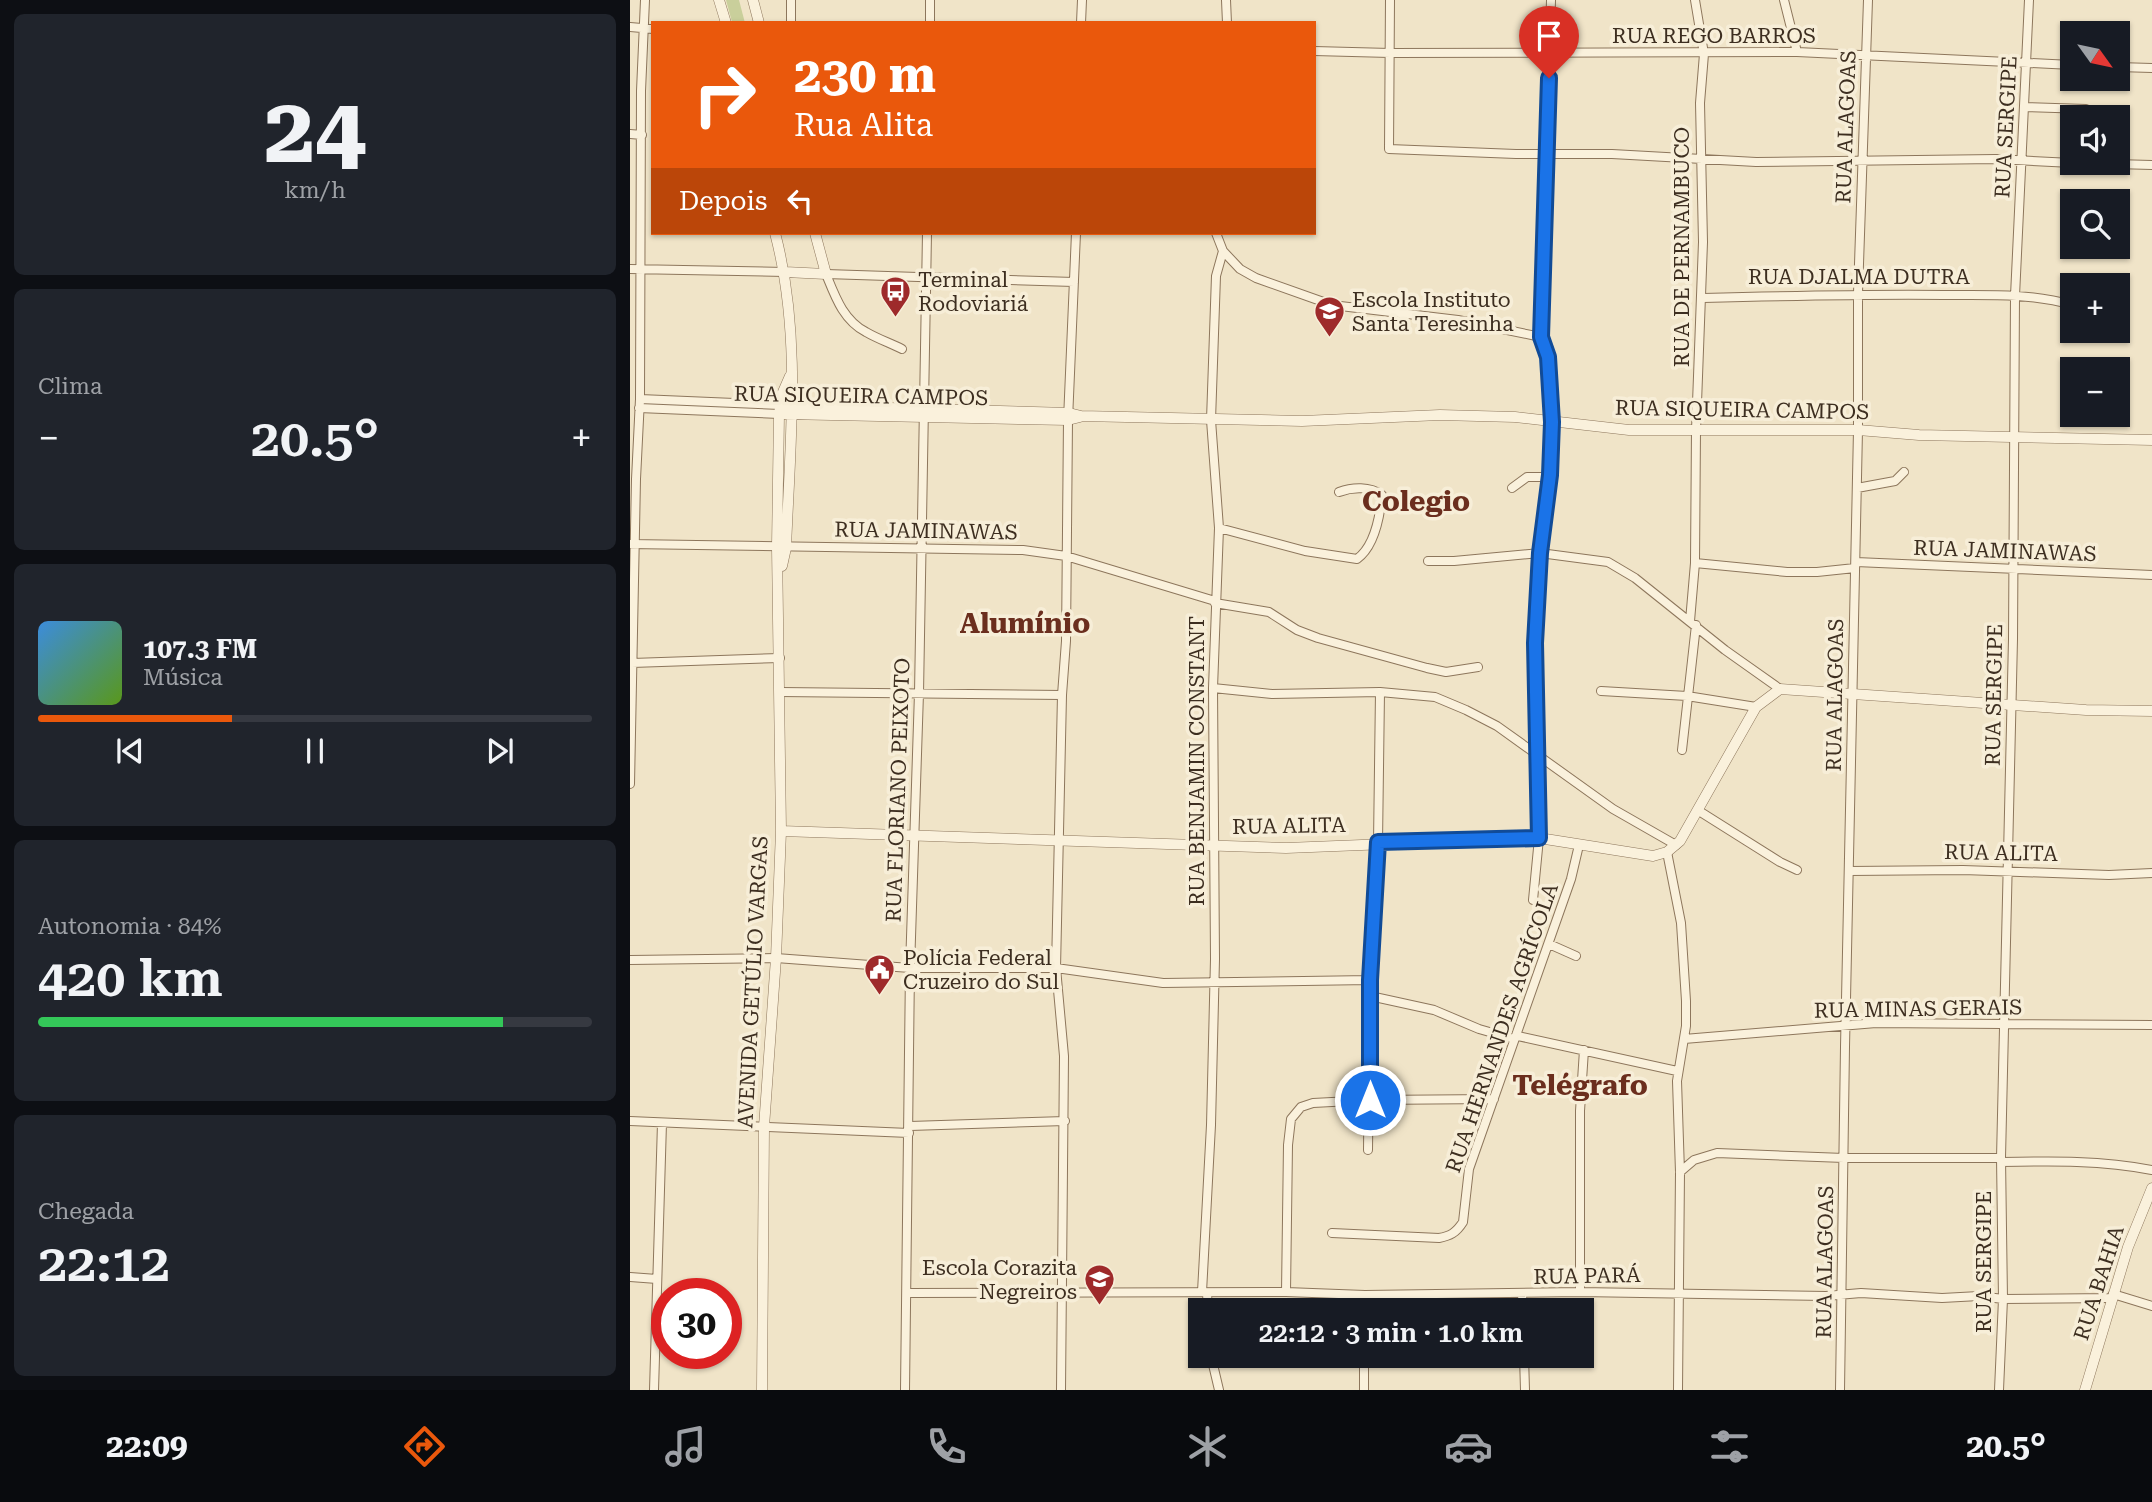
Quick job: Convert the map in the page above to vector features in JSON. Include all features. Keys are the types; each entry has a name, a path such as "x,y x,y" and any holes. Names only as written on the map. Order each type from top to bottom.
{"street":[{"path":"630,784 633,479 639,404 634,345 640,269 642,135 638,28 645,0"},
{"path":"719,0 725,21"},
{"path":"753,0 758,21"},
{"path":"791,0 791,21"},
{"path":"930,0 930,21"},
{"path":"1082,0 1082,21"},
{"path":"1226,0 1227,21"},
{"path":"1390,0 1389,149 1612,154 1700,160 1797,162 1862,159 2060,163"},
{"path":"1534,900 1539,838 1535,643 1540,553 1550,477 1552,422 1549,368 1541,337 1551,0"},
{"name":"RUA DE PERNAMBUCO","path":"1682,750 1693,623 1696,430 1703,298 1700,103 1704,54 1695,0"},
{"path":"1784,0 1797,52"},
{"name":"RUA ALAGOAS","path":"1840,1390 1858,430 1858,293 1868,0"},
{"name":"RUA SERGIPE","path":"1999,1390 2003,1299 2001,1160 2011,704 2015,296 2029,0"},
{"name":"RUA REGO BARROS","path":"1316,51 1704,54 1797,52 2060,64"},
{"path":"2130,67 2152,68"},
{"path":"2024,107 2060,108"},
{"path":"630,134 642,135"},
{"path":"2130,164 2152,165"},
{"name":"AVENIDA GETÚLIO VARGAS","path":"762,1390 764,1127 776,958 781,831 779,577 785,410 791,346 785,272 776,235"},
{"path":"816,235 826,274 840,306 851,322 902,349"},
{"name":"RUA FLORIANO PEIXOTO","path":"905,1390 910,968 916,834 927,235"},
{"path":"1061,1390 1065,1121 1064,1056 1055,968 1062,695 1066,641 1068,416 1076,235"},
{"path":"1217,235 1223,251 1240,269 1256,278 1332,305 1458,320 1541,337"},
{"name":"RUA BENJAMIN CONSTANT","path":"1206,1298 1214,981 1213,688 1219,528 1211,420 1216,276 1223,251"},
{"path":"630,268 1074,282"},
{"name":"RUA DJALMA DUTRA","path":"1703,298 1858,293 2015,296 2060,301"},
{"name":"RUA SIQUEIRA CAMPOS","path":"639,404 1211,420 1302,421 1440,415 1515,417 1629,430 1858,430 1919,435 2152,440"},
{"path":"1857,488 1895,481 1904,472"},
{"path":"1512,488 1527,477 1550,477"},
{"path":"1219,528 1305,551 1357,559 1368,548 1373,537 1382,495 1375,490 1357,488 1339,492"},
{"name":"RUA JAMINAWAS","path":"633,544 1023,550 1066,556 1215,602 1269,612 1297,630 1318,638 1446,672 1478,667"},
{"path":"1428,561 1454,562 1540,553 1596,559 1617,565 1780,689 2152,711"},
{"name":"RUA JAMINAWAS","path":"1695,563 1787,572 1817,572 1855,565 2013,568 2152,575"},
{"path":"632,663 780,658"},
{"path":"1213,688 1272,694 1380,692 1413,694 1447,702 1497,726 1613,809 1676,845"},
{"path":"1678,1390 1680,1172 1677,1071 1686,1026 1685,962 1681,923 1667,852 1676,845 1699,811 1756,707 1780,689"},
{"path":"1601,691 1687,696 1756,707"},
{"path":"780,692 1062,695"},
{"path":"1368,1150 1370,980 1378,842 1380,692"},
{"path":"1699,811 1797,870"},
{"name":"RUA ALITA","path":"781,831 1286,848 1378,842 1539,838 1638,856 1667,852"},
{"name":"RUA HERNANDES AGRÍCOLA","path":"1332,1233 1427,1237 1450,1236 1458,1230 1462,1222 1469,1169 1549,944 1571,879 1579,845"},
{"name":"RUA ALITA","path":"1849,871 2152,873"},
{"path":"1549,944 1576,956"},
{"path":"630,960 776,958 910,968 1055,968 1163,983 1370,980"},
{"path":"1370,996 1433,1010 1479,1029 1584,1049 1677,1071"},
{"name":"RUA MINAS GERAIS","path":"1684,1039 1845,1025 2152,1026"},
{"path":"1580,1292 1580,1111 1584,1049"},
{"path":"1286,1292 1288,1145 1290,1125 1301,1107 1312,1103 1370,1100 1494,1099"},
{"path":"630,1121 764,1127 909,1129 1065,1121"},
{"path":"657,1278 662,1124"},
{"path":"1680,1172 1694,1160 1717,1153 1844,1158 2089,1161 2152,1170"},
{"name":"RUA BAHIA","path":"2085,1390 2128,1247 2152,1188"},
{"path":"630,1277 651,1279"},
{"name":"RUA PARÁ","path":"908,1293 1861,1293 2003,1299 2112,1296 2152,1306"},
{"path":"1522,1294 1522,1298"},
{"path":"1214,1368 1219,1390"},
{"path":"1364,1368 1364,1390"},
{"path":"1524,1368 1525,1390"},
{"path":"654,1390 655,1369"}],"green space":[{"path":"726,0 739,0 744,21 732,21"}],"place":[{"name":"Terminal Rodoviariá","path":"895,319"},
{"name":"Escola Instituto Santa Teresinha","path":"1329,339"},
{"name":"Polícia Federal Cruzeiro do Sul","path":"880,997"},
{"name":"Escola Corazita Negreiros","path":"1100,1307"}],"district":[{"name":"Colegio","path":"1416,501"},
{"name":"Alumínio","path":"1025,623"},
{"name":"Telégrafo","path":"1580,1085"}],"route":[{"path":"1370,1100 1370,980 1378,842 1539,838 1535,643 1552,422 1548,357 1541,337 1549,78"}]}
